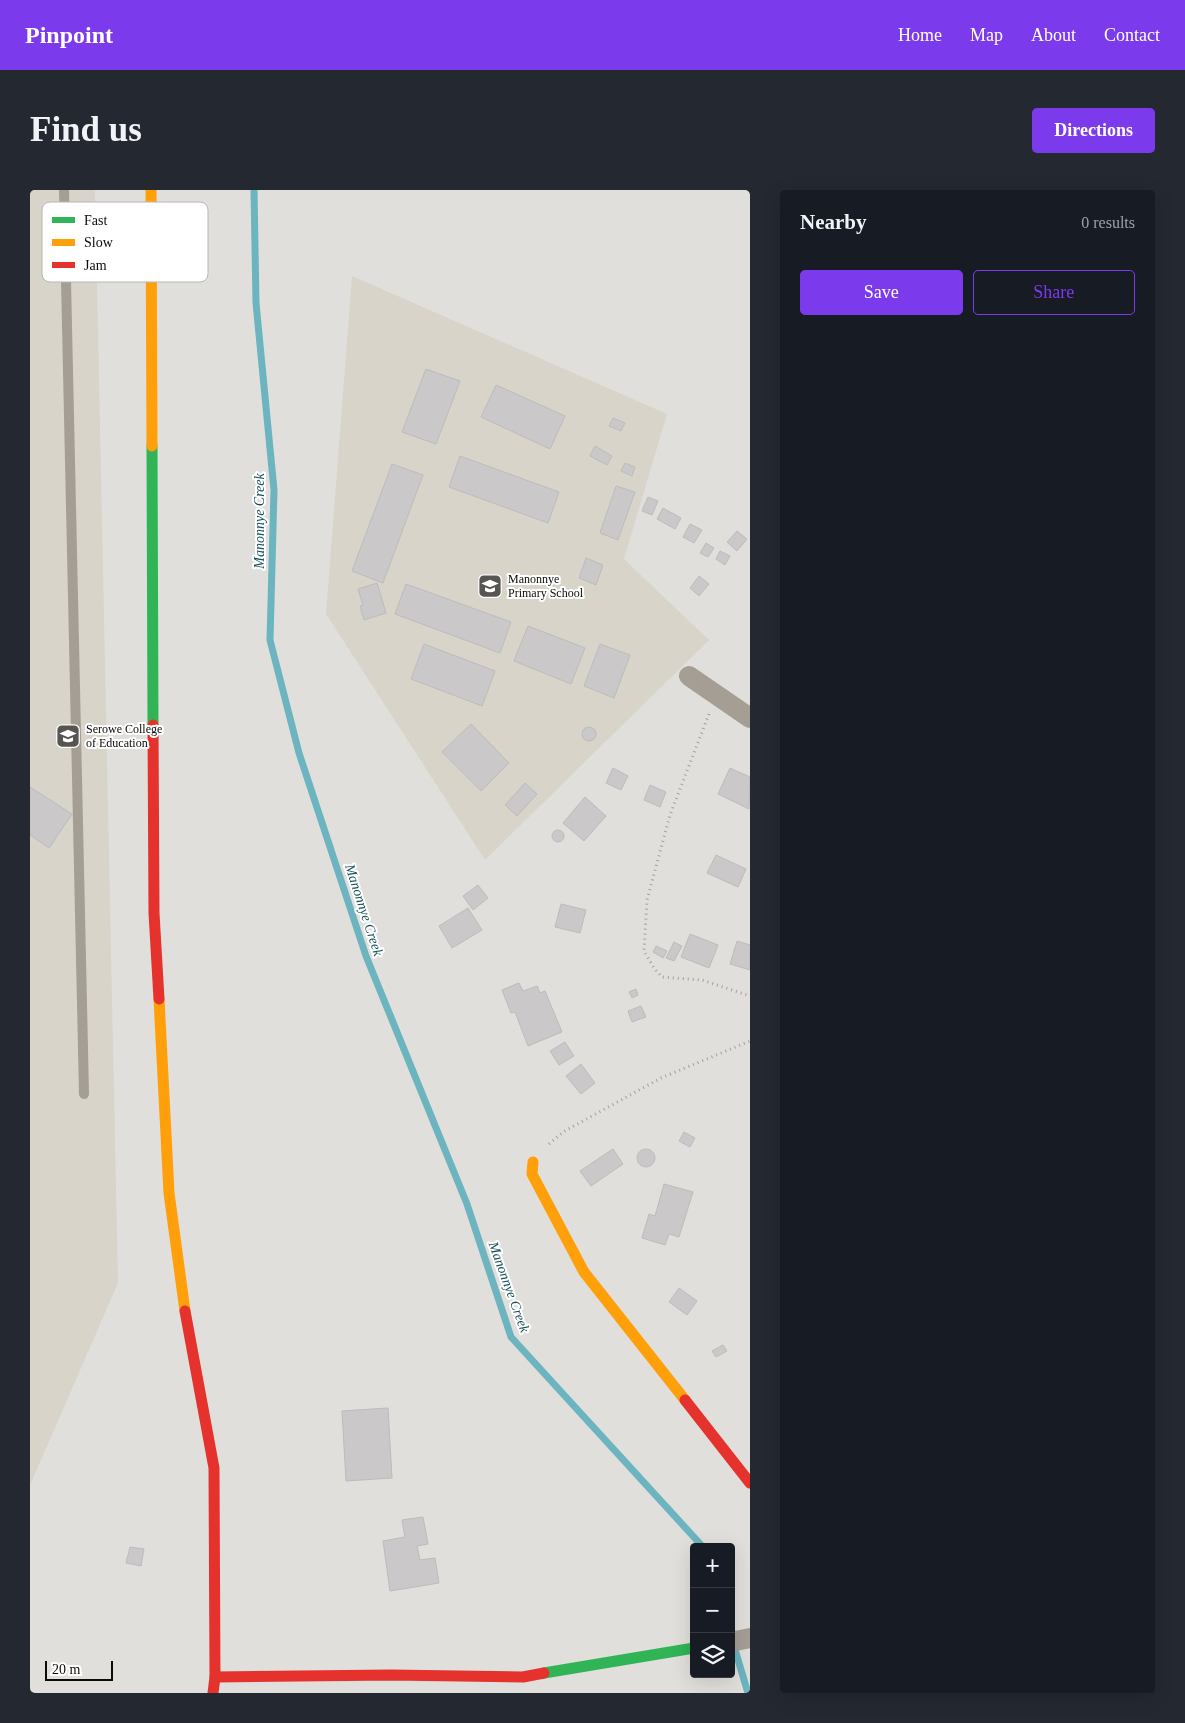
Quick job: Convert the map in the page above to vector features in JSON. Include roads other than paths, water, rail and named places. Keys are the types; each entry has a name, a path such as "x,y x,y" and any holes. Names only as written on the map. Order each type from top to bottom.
{"street":[{"path":"151,282 154,903 156,962 169,1193 181,1286 214,1468 215,1677 213,1693"},
{"path":"689,676 750,718"},
{"path":"533,1162 532,1174 584,1272 750,1482"},
{"path":"735,1641 750,1638"},
{"path":"215,1677 523,1677 690,1649"}],"lane":[{"path":"66,282 84,1094"}],"waterway":[{"name":"Manonnye Creek","path":"254,190 256,303 274,490 270,640 299,753 366,956 467,1204 511,1337 699,1543"},
{"name":"Manonnye Creek","path":"735,1650 748,1693"}],"place":[{"name":"Manonnye Primary School","path":"490,586"},
{"name":"Serowe College of Education","path":"68,736"}]}
